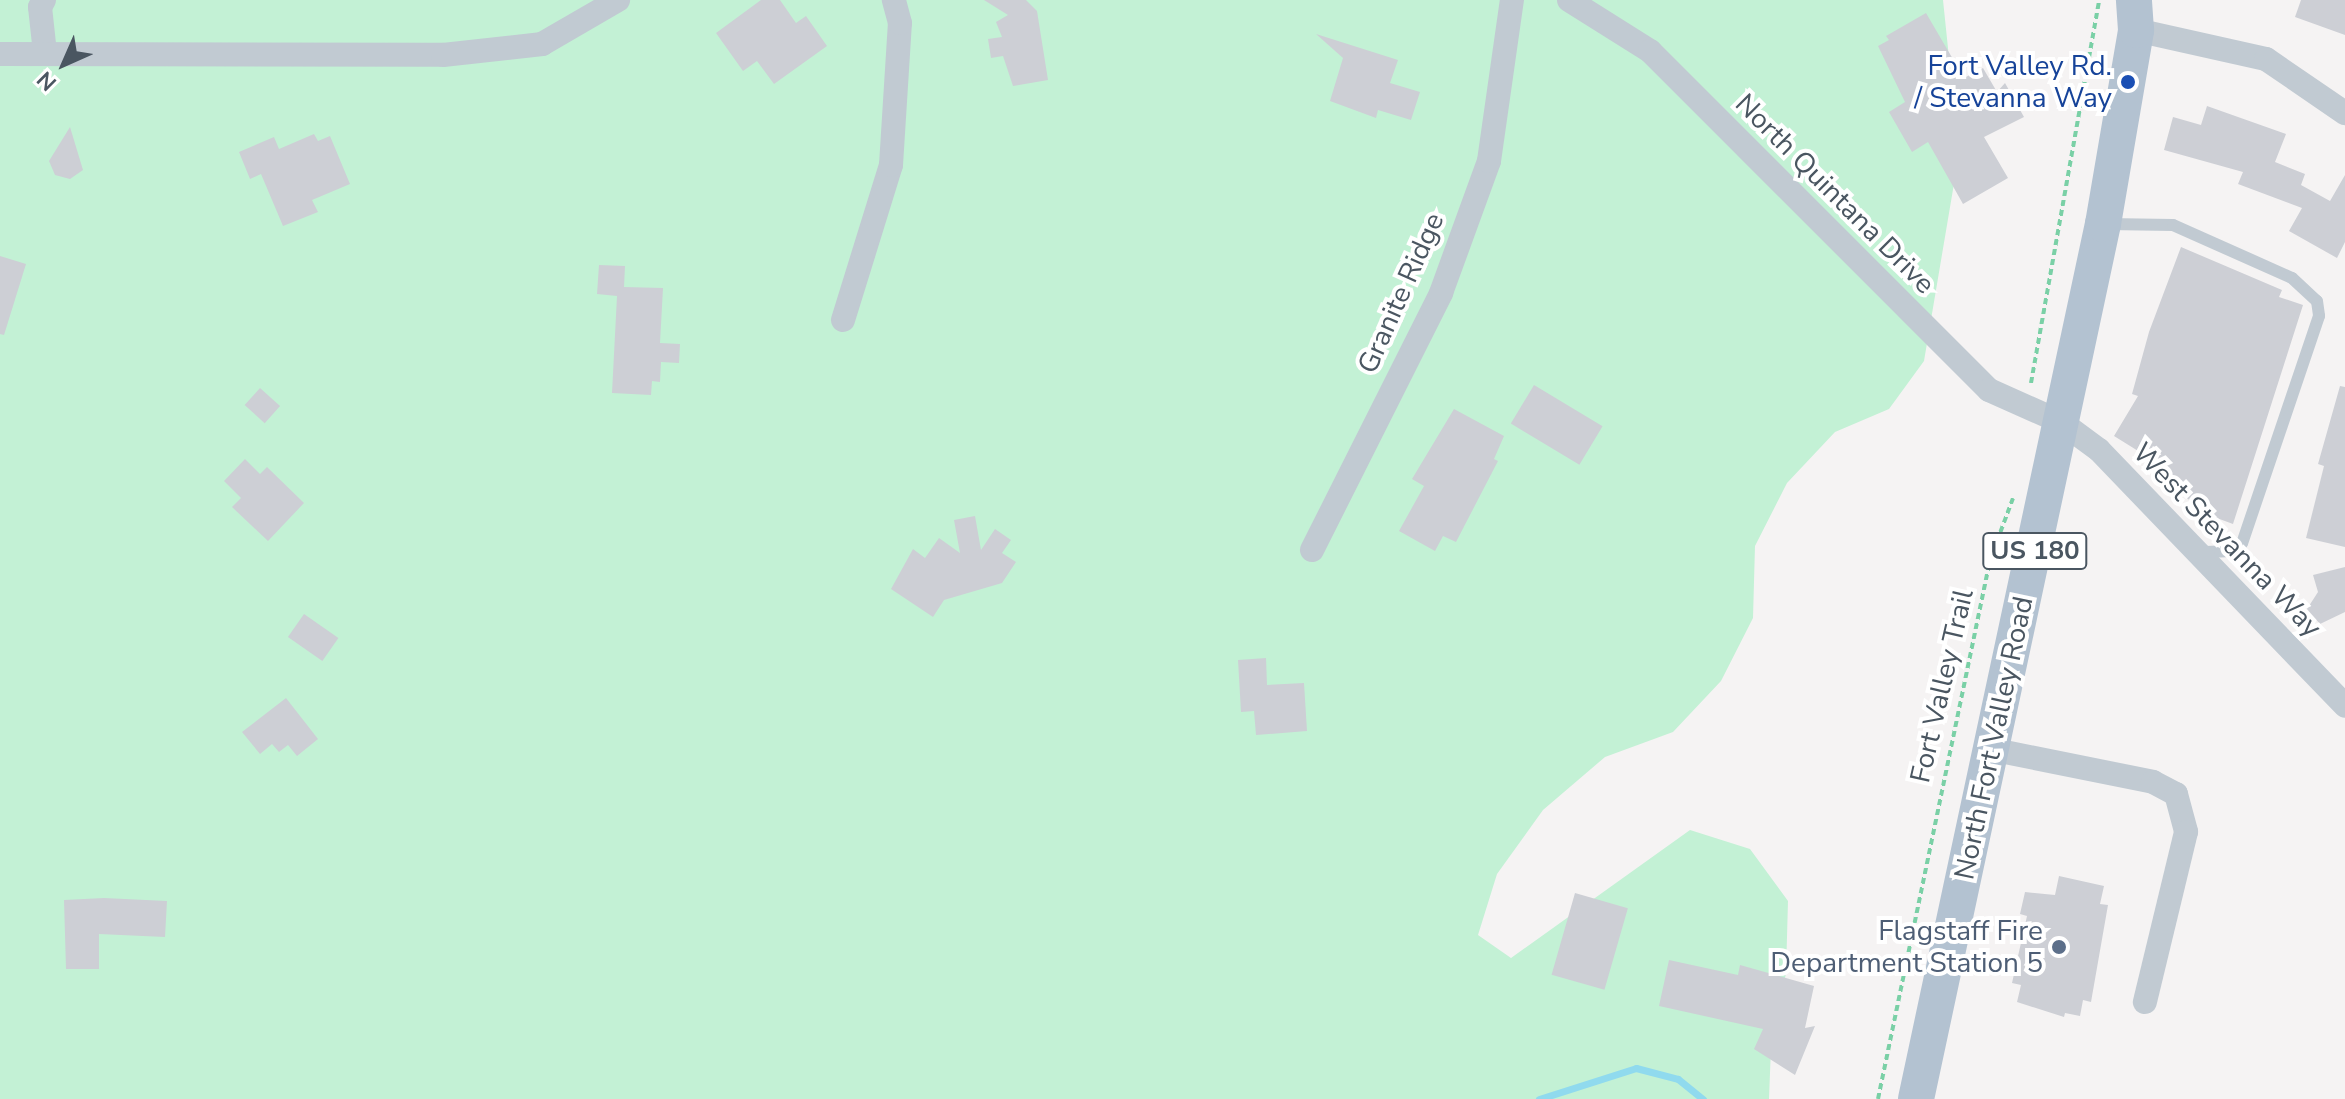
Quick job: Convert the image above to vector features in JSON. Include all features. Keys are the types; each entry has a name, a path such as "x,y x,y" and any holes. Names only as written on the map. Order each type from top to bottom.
{"main road":[{"name":"North Fort Valley Road","path":"1916,1099 1990,749 2046,414 2103,224 2135,15"}],"street":[{"path":"44,0 40,7 45,53"},
{"path":"0,54 443,55 542,44 618,0"},
{"path":"843,320 891,165 900,23 894,0"},
{"name":"Granite Ridge","path":"1312,550 1441,293 1489,161 1512,0"},
{"name":"North Quintana Drive","path":"1569,0 1650,51 1989,390 2046,414"},
{"path":"2135,15 2266,59 2345,113"},
{"name":"West Stevanna Way","path":"2046,414 2099,450 2345,706"},
{"path":"1990,749 2153,782 2176,794 2186,832 2145,1002"}],"lane":[{"path":"2103,224 2173,225 2292,278 2317,301 2319,316 2242,543 2234,551 2198,552"}],"path":[{"path":"2046,414 2032,369 2099,0"},
{"name":"Fort Valley Trail","path":"1878,1099 1990,560 2018,484"}],"green space":[{"path":"0,0 1943,0 1959,154 1924,361 1889,409 1835,432 1787,483 1755,546 1753,618 1721,681 1673,732 1605,757 1543,810 1497,874 1478,935 1511,958 1690,830 1750,849 1788,901 1786,973 1771,1047 1769,1099 0,1099"}],"building":[{"path":"761,0 780,0 796,23 806,16 827,46 774,84 757,61 743,71 716,33"},
{"path":"984,0 1026,0 1037,11 1048,80 1013,86 1003,56 991,58 988,39 1002,37 996,22 1008,15"},
{"path":"2301,0 2345,0 2345,35 2295,17"},
{"path":"1926,13 1964,78 1983,68 1997,92 2005,83 2024,117 1984,137 2008,178 1963,204 1928,142 1912,152 1889,112 1905,102 1878,46 1889,40 1886,36"},
{"path":"1316,34 1398,60 1390,83 1420,92 1411,120 1378,110 1376,118 1330,101 1343,58"},
{"path":"2207,106 2286,134 2275,162 2305,174 2301,185 2330,201 2345,175 2345,242 2337,258 2289,231 2302,208 2238,184 2243,172 2164,150 2173,117 2201,125"},
{"path":"70,127 83,170 70,179 55,175 49,161"},
{"path":"314,134 318,141 330,136 350,184 312,200 318,212 283,226 261,174 250,179 239,152 274,137 279,149"},
{"path":"2181,247 2282,290 2279,297 2303,305 2233,524 2214,517 2165,483 2172,472 2114,436 2138,396 2132,394 2149,332"},
{"path":"0,256 26,264 4,335 0,334"},
{"path":"599,265 625,266 624,287 663,288 660,343 680,344 679,363 661,362 660,382 652,381 651,395 612,393 617,296 597,294"},
{"path":"1534,385 1603,426 1579,465 1511,424"},
{"path":"2340,386 2345,387 2345,547 2306,538 2324,466 2318,464"},
{"path":"260,388 280,406 265,423 245,405"},
{"path":"1454,409 1504,436 1494,459 1498,461 1456,542 1443,536 1435,551 1399,531 1424,486 1412,479"},
{"path":"245,459 260,474 267,467 304,503 268,541 232,507 241,498 224,481"},
{"path":"975,516 981,550 995,529 1011,540 1002,553 1016,562 1002,583 944,600 933,617 891,589 913,549 925,558 939,538 960,553 954,520"},
{"path":"2345,567 2345,612 2320,624 2307,609 2318,592 2313,575"},
{"path":"304,614 338,638 322,661 288,637"},
{"path":"1266,658 1267,685 1304,683 1307,731 1256,735 1254,711 1241,712 1238,660"},
{"path":"286,698 318,739 297,756 288,745 279,752 272,744 260,754 242,732"},
{"name":"Flagstaff Fire Department Station 5","path":"2059,876 2104,886 2100,904 2108,905 2091,1002 2083,1000 2080,1016 2065,1013 2064,1017 2017,1002 2021,985 2012,983 2027,916 2020,914 2025,892 2055,895"},
{"path":"1575,893 1628,908 1604,990 1552,975"},
{"path":"64,900 167,901 165,937 99,934 99,969 66,969"},
{"path":"1669,960 1738,975 1740,965 1814,986 1805,1028 1815,1026 1795,1075 1754,1049 1763,1029 1659,1006"}],"waterway":[{"path":"1539,1099 1636,1068 1678,1079 1703,1099"}],"place":[{"name":"Fort Valley Rd. / Stevanna Way","path":"2128,82"},
{"name":"Flagstaff Fire Department Station 5","path":"2059,947"}]}
